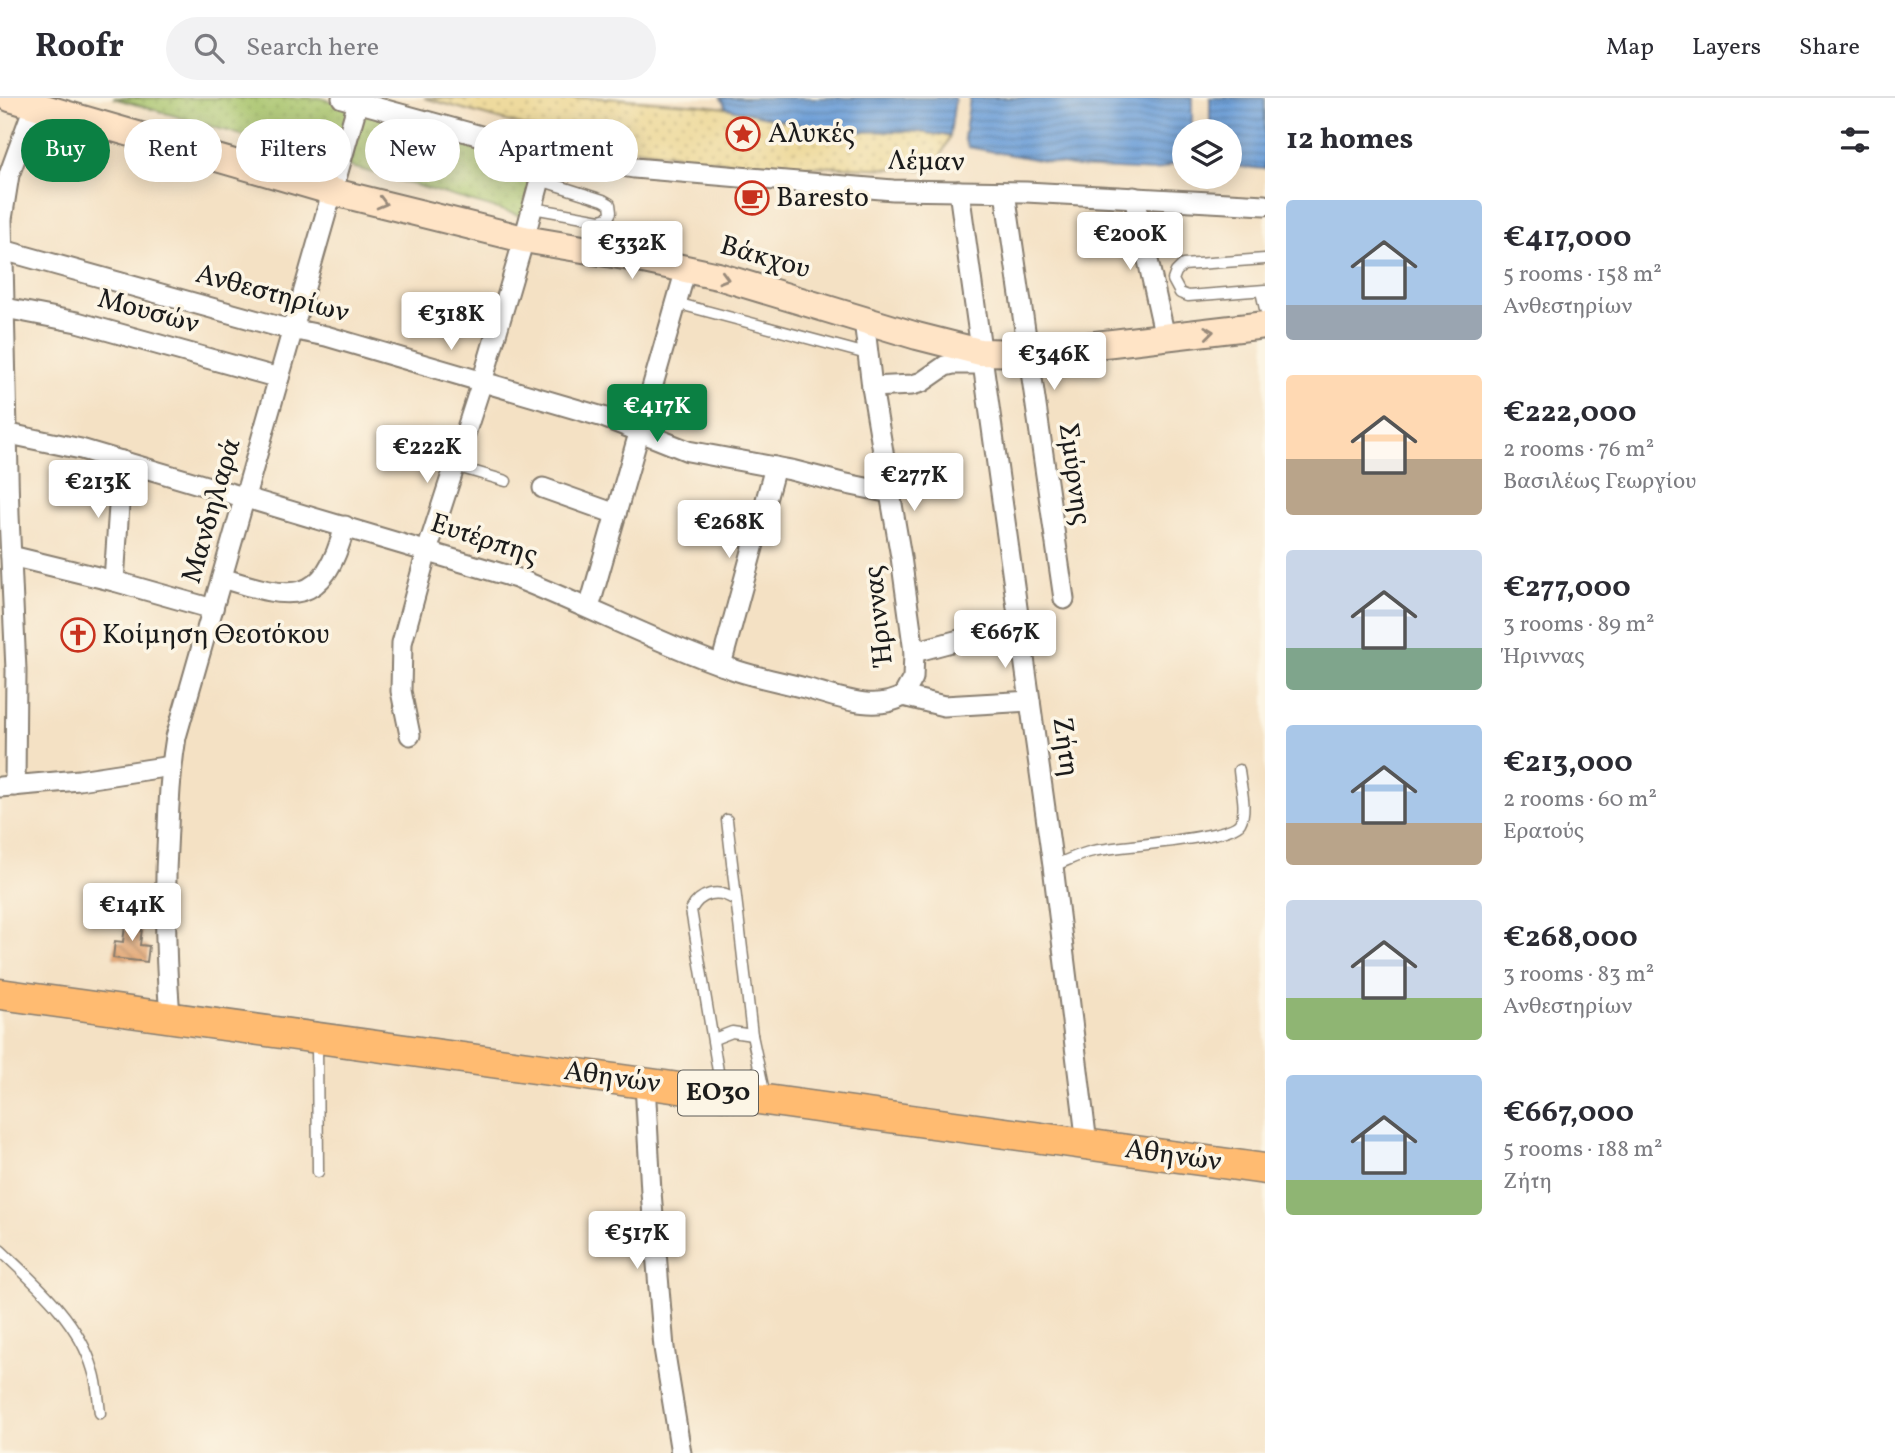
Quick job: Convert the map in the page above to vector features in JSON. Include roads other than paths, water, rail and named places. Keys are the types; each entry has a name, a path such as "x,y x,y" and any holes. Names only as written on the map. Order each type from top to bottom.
{"main road":[{"name":"Αθηνών","path":"0,994 1265,1169"}],"street":[{"name":"Λέμαν","path":"350,100 474,133"},
{"name":"Μανδηλαρά","path":"170,1017 164,925 171,766 176,737 334,192 350,100"},
{"name":"Βάκχου","path":"27,101 334,192 524,239 630,257 718,276 949,345 981,358 1265,325"},
{"path":"27,101 1,211 4,515 11,556 7,616 7,786 79,780 171,766"},
{"name":"Λέμαν","path":"638,168 825,186 1134,197 1265,205"},
{"path":"410,735 401,691 401,652 427,551 482,382 540,182"},
{"name":"Ζήτη","path":"959,191 1053,866 1087,1144"},
{"name":"Σμύρνης","path":"1005,192 1064,598"},
{"path":"1134,197 1165,337"},
{"name":"Ανθεστηρίων","path":"3,250 293,330 326,336 603,417 688,452 775,467 890,493"},
{"path":"589,608 686,269"},
{"name":"Μουσών","path":"2,307 77,322 279,378"},
{"name":"Ήριννας","path":"864,320 914,652 913,678 903,696"},
{"path":"872,387 912,385 922,382 945,366 981,358"},
{"name":"Ευτέρπης","path":"4,433 47,440 122,461 516,578 721,665 844,699 884,702 903,696"},
{"path":"114,581 122,461"},
{"path":"721,665 775,467"},
{"path":"543,488 616,514"},
{"path":"222,578 284,594 307,588 332,566 345,526"},
{"path":"11,556 213,609"},
{"path":"914,652 1019,624"},
{"path":"903,696 944,706 1030,701"},
{"path":"645,1083 664,1348 681,1453"},
{"path":"1223,1163 1265,1177"}],"lane":[{"path":"533,208 600,220 608,218 611,212 610,204 546,182"},
{"path":"1265,259 1183,265 1173,280 1180,293 1188,296 1263,290 1265,309"},
{"path":"676,303 867,354"},
{"path":"455,466 506,481"},
{"path":"1053,866 1091,851 1203,836 1233,829 1240,824 1242,816 1239,770"},
{"path":"727,820 752,1035 765,1100"},
{"path":"722,1094 691,910 698,900 709,894 723,893 735,900"},
{"path":"714,1039 732,1032 752,1035"},
{"path":"317,1037 318,1172"},
{"path":"0,1250 59,1308 83,1345 93,1368 100,1413"}],"water":[{"path":"721,98 955,98 950,136 911,131 833,132 726,108"},
{"path":"970,98 1192,98 1192,119 1172,119 1172,164 1156,171 1077,167 968,147 964,138"},
{"path":"1210,98 1265,98 1265,169 1242,167 1242,119 1210,119"}],"place":[{"name":"Αλυκές","path":"743,134"},
{"name":"Baresto","path":"752,198"},
{"name":"Κοίμηση Θεοτόκου","path":"78,635"}]}
